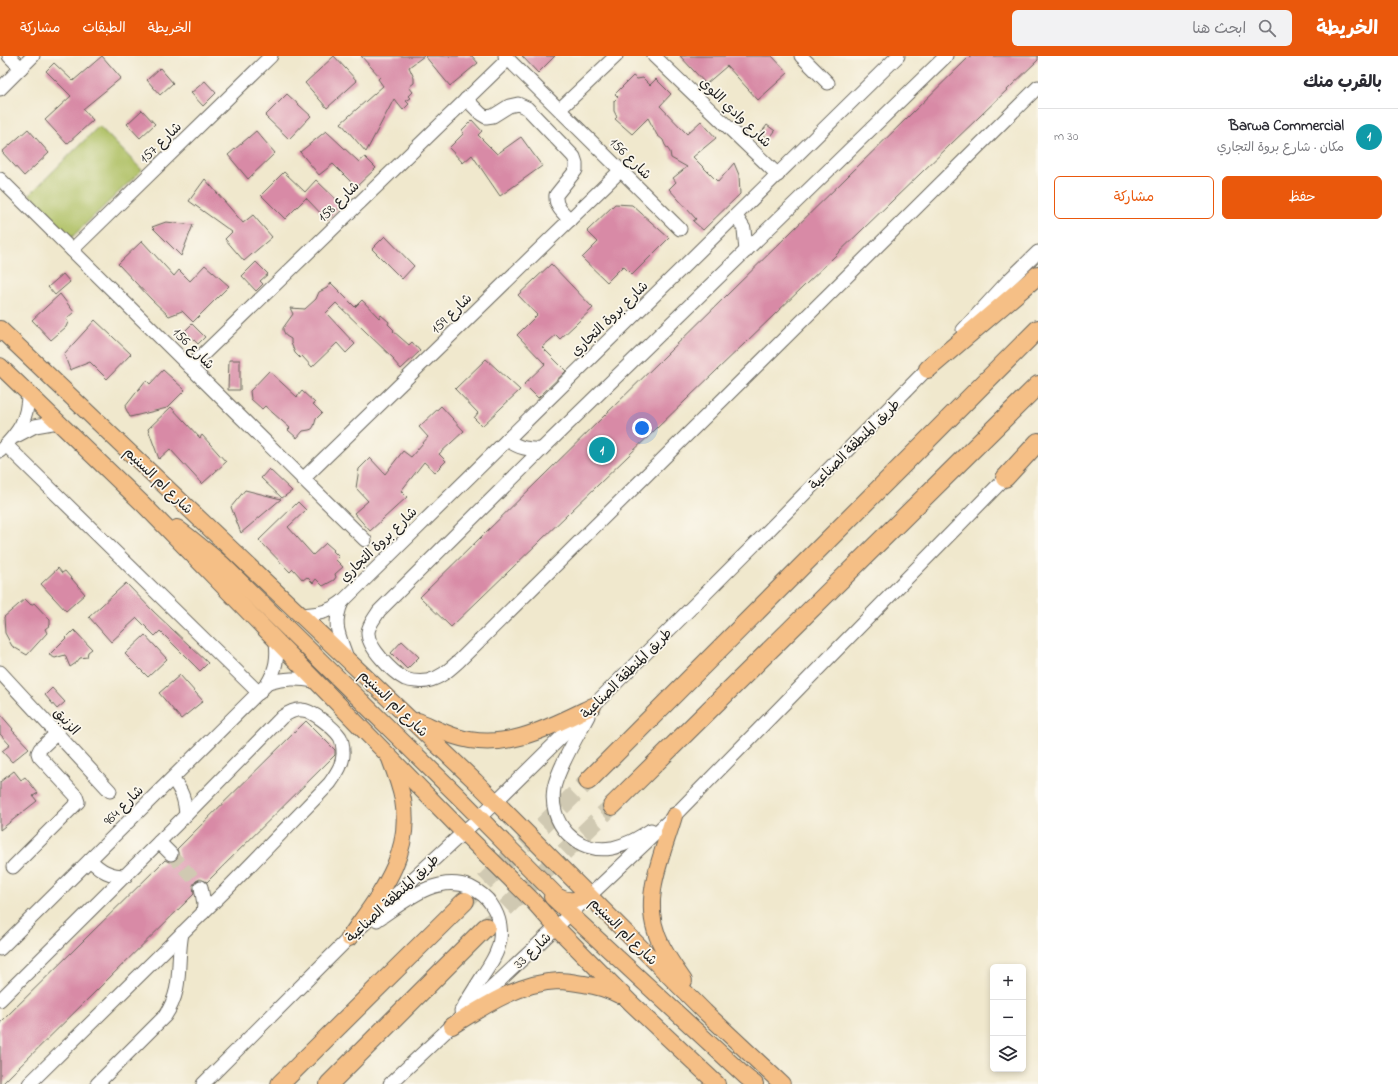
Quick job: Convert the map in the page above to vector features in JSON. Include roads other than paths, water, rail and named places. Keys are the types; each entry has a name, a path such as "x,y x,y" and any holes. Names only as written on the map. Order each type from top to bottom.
{"highway":[{"path":"928,369 1038,275"},
{"path":"588,781 1038,329"},
{"path":"612,806 1038,385"},
{"path":"1005,478 1038,442"},
{"path":"280,1084 465,901"},
{"path":"329,1084 486,927"}],"main road":[{"name":"شارع ام السنيم","path":"0,329 475,780 588,896 705,1012 782,1084"},
{"name":"شارع ام السنيم","path":"0,366 143,504 276,642 532,900 556,927 630,1003 717,1084"},
{"path":"143,504 190,537 222,564 480,817 557,896 571,901 588,896"},
{"path":"405,715 455,737 473,741 493,742 528,736 594,706"},
{"path":"349,938 389,879 397,863 402,845 405,829 403,800 388,755"},
{"path":"674,816 654,880 651,903 652,920 657,936 666,954 705,1012"},
{"path":"463,832 475,828 485,831 570,914 755,1084"},
{"path":"452,1026 488,1003 506,995 542,983 560,981 602,988 621,996 630,1003"},
{"path":"674,1044 730,1084"}],"street":[{"path":"9,56 21,68"},
{"path":"0,89 33,56"},
{"name":"شارع 157","path":"72,250 271,56"},
{"path":"560,109 616,56"},
{"name":"شارع وادي اللوي","path":"654,56 778,175"},
{"path":"801,56 828,83"},
{"name":"شارع بروة التجاري","path":"300,614 318,614 331,609 342,602 898,56"},
{"path":"946,56 542,449 379,611 370,623 368,633 369,641 374,650 397,673 406,679 425,681 444,675 1038,87"},
{"name":"شارع 156","path":"506,57 680,229"},
{"name":"شارع 158","path":"190,367 466,99 506,57"},
{"path":"466,99 486,117 493,116 509,106 518,104 527,108 574,156 576,170 556,195 559,208 570,220"},
{"name":"شارع 159","path":"304,479 621,170"},
{"name":"شارع 156","path":"0,179 365,540"},
{"path":"736,216 744,230 746,251"},
{"name":"طريق المنطقة الصناعية","path":"203,1084 349,938 496,802 594,706 928,369 1009,280 1038,252"},
{"path":"7,444 21,427 28,405 28,393"},
{"path":"7,444 35,426 58,422"},
{"path":"507,440 523,449 542,449"},
{"path":"7,444 259,693"},
{"path":"594,706 554,786 553,803 554,811 560,826 570,837 586,846 604,849 630,843 674,816 1005,478 1038,447"},
{"name":"شارع بروة التجاري","path":"342,602 338,611 336,622 347,658"},
{"name":"شارع 964","path":"0,949 268,683 274,674 277,663 278,652 276,642"},
{"path":"268,683 293,678 315,681"},
{"name":"الزنبق","path":"3,680 56,733 110,791"},
{"path":"0,1000 126,876 282,716 303,709 311,711 334,730 340,737 344,753 337,774 330,783 226,890 29,1084"},
{"path":"13,867 78,802 76,796 39,756 38,753 56,733"},
{"path":"172,779 184,797 186,815"},
{"name":"شارع 33","path":"390,1084 674,816"},
{"path":"159,842 171,854"},
{"path":"90,860 99,869 106,873 117,876 126,876"},
{"path":"349,938 420,893 438,885 460,884 476,890 484,896 490,902 498,918 501,932 498,948 494,958 452,1026"},
{"path":"203,913 204,904 201,887 209,890 226,890"},
{"path":"97,1084 165,1016 171,1007 175,997 178,979 182,933"}],"tunnel":[{"path":"465,901 588,781"},
{"path":"486,927 612,806"},
{"path":"171,854 201,887"}],"place":[{"name":"Barwa Commercial","path":"602,450"}]}
